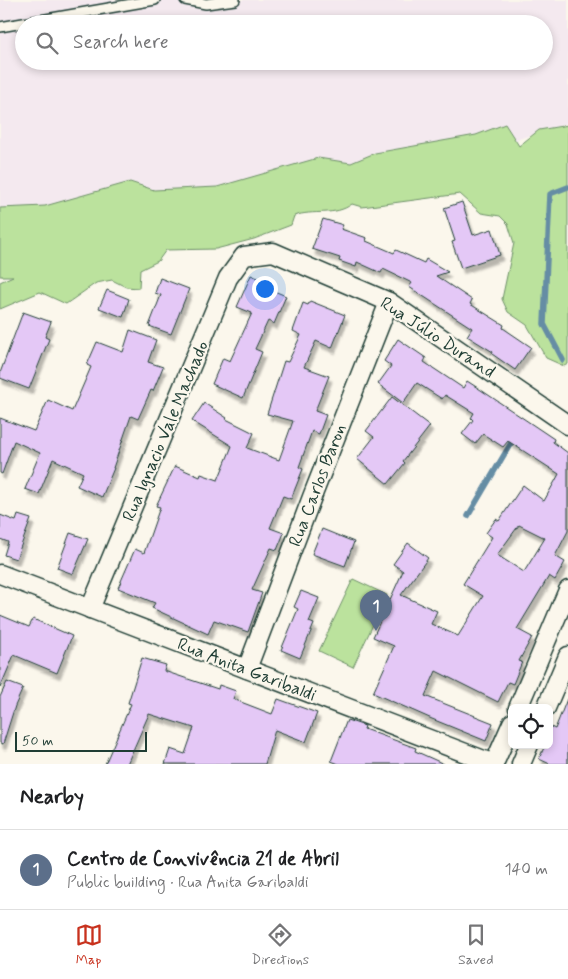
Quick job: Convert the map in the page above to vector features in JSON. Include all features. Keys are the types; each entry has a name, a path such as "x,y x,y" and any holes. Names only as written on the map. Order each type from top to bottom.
{"street":[{"name":"Rua Júlio Durand","path":"244,256 273,252 389,302 568,425"},
{"name":"Rua Ignacio Vale Machado","path":"90,609 228,278 244,256"},
{"name":"Rua Carlos Baron","path":"248,669 312,497 389,302"},
{"name":"Rua Anita Garibaldi","path":"0,574 494,764"},
{"path":"520,704 568,590"},
{"path":"548,704 568,656"},
{"path":"494,764 508,732"},
{"path":"521,764 527,749"}],"lane":[{"path":"69,15 155,0"},
{"path":"185,0 206,4 235,0"},
{"path":"0,27 15,24"}],"shaded area":[{"path":"0,0 568,0 568,123 488,149 0,224"}],"green space":[{"path":"505,124 519,146 539,130 568,125 568,364 564,366 546,358 527,325 508,312 502,299 514,243 508,224 500,216 481,213 460,194 362,207 352,204 331,212 301,214 294,216 291,225 254,239 216,249 166,250 158,261 140,270 139,288 126,287 112,280 96,283 66,304 40,292 0,309 0,282 13,276 0,276 0,208 45,206 130,182 154,190 217,187 318,158 351,163 375,153 476,135"},
{"path":"353,579 387,595 353,667 319,651"}],"building":[{"path":"462,202 473,235 492,229 500,255 461,268 452,242 455,241 444,208"},
{"path":"323,219 343,225 341,229 367,238 366,241 394,253 396,250 424,263 426,259 448,272 436,276 472,300 470,304 504,325 503,328 531,347 515,370 492,354 493,352 467,336 472,328 409,287 412,283 383,269 381,273 357,262 356,267 339,261 340,258 312,249"},
{"path":"251,275 269,283 267,288 286,296 274,324 268,321 255,349 262,352 243,398 212,384 223,358 230,361 252,313 237,307"},
{"path":"160,278 189,289 171,334 149,326 161,295 155,293"},
{"path":"107,290 129,299 123,317 99,308"},
{"path":"310,301 345,315 332,348 316,341 304,367 329,376 315,411 326,415 319,434 312,431 299,467 303,469 291,499 283,496 270,528 284,533 277,550 271,548 252,590 262,593 248,632 214,620 208,634 152,608 155,603 118,588 135,549 144,553 160,507 156,506 175,466 200,477 201,474 218,480 232,446 192,421 204,403 226,419 254,433 247,448 279,460 293,421 267,414 284,361 288,362 301,335 293,331 303,303 308,305"},
{"path":"23,312 51,322 45,337 49,339 29,389 0,378 0,373"},
{"path":"130,330 156,340 148,362 163,367 138,419 131,416 114,468 102,497 77,486 83,473 53,459 39,494 25,489 40,453 14,441 2,474 0,473 0,418 34,431 48,400 72,411 91,367 87,365 97,342 123,352"},
{"path":"398,339 426,358 424,362 463,388 467,381 554,439 553,442 568,453 568,531 555,556 565,562 555,580 549,576 517,629 532,637 519,661 522,662 513,684 508,682 498,702 436,671 425,696 493,723 486,741 373,693 394,646 373,637 403,571 393,564 408,543 428,558 401,595 437,611 431,624 458,636 483,596 463,584 492,537 486,533 496,519 499,521 523,485 544,501 559,474 508,441 503,447 483,434 475,444 462,434 473,420 471,418 474,413 445,395 442,399 417,383 403,403 378,384 391,366 384,361","holes":["519,525 545,538 524,572 497,555"]},
{"path":"392,397 430,426 388,484 357,459 374,437 366,431"},
{"path":"0,515 16,521 18,515 31,519 16,559 4,555 8,542 0,539"},
{"path":"322,529 354,542 345,566 312,554"},
{"path":"70,533 88,539 73,574 57,568"},
{"path":"301,591 319,598 309,622 314,624 300,658 281,650 298,609 294,607"},
{"path":"0,615 29,627 33,619 72,636 57,673 14,655 0,688"},
{"path":"142,658 166,665 164,671 218,689 219,685 236,691 233,699 272,714 278,699 317,713 306,742 275,730 265,764 165,764 170,749 185,754 194,728 149,714 127,764 105,764 131,704 128,703"},
{"path":"7,682 23,688 3,744 0,743 0,697"},
{"path":"567,699 568,764 550,764 539,759 543,749 553,749 553,728 555,729"},
{"path":"347,720 365,726 364,729 416,748 415,751 444,764 339,764 331,761"}],"waterway":[{"path":"563,360 544,324 550,194 568,187"},
{"path":"468,516 514,438"}],"place":[{"name":"Centro de Convivência 21 de Abril","path":"376,631"}]}
